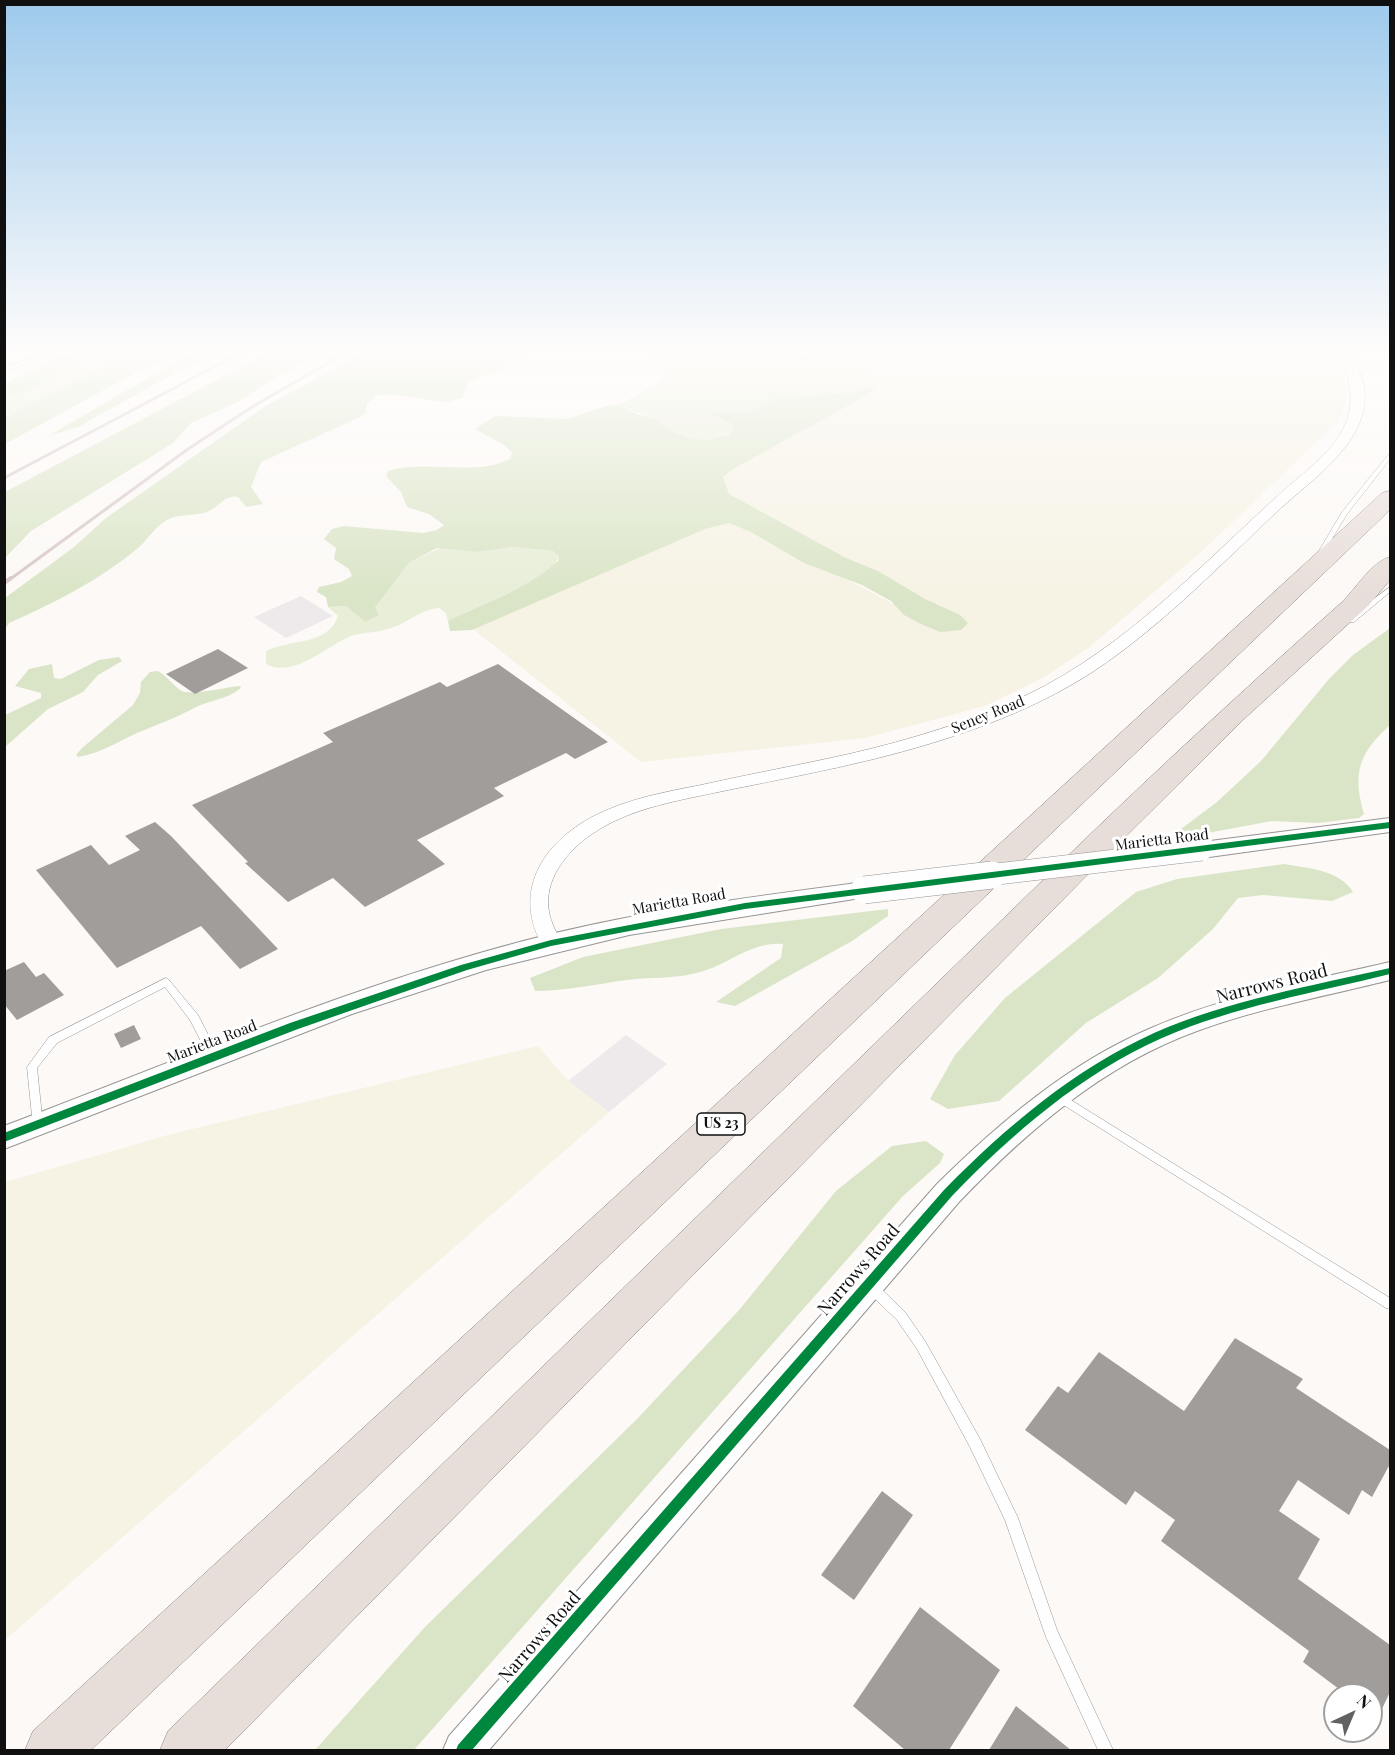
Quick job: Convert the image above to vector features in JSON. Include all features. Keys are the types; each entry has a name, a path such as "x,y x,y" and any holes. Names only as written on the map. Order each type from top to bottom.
{"highway":[{"name":"US 23","path":"52,1750 1390,498"},
{"path":"187,1750 1234,713 1360,599 1390,565"}],"street":[{"name":"Seney Road","path":"551,943 539,911 541,887 551,863 567,845 594,825 640,805 929,738 1048,691 1089,667 1155,616 1307,477 1350,431"},
{"name":"Marietta Road","path":"4,1138 215,1057 422,982 551,943 745,906 1390,825"},
{"name":"Narrows Road","path":"463,1750 868,1285 987,1153 1026,1119 1106,1063 1159,1036 1189,1024 1265,1002 1390,971"}],"lane":[{"path":"1308,573 1344,513 1390,456"},
{"path":"1234,713 1390,589"},
{"path":"38,1126 32,1066 53,1040 166,982 194,1018 215,1057"},
{"path":"1058,1096 1390,1304"},
{"path":"868,1285 884,1297 901,1316 921,1345 975,1443 1011,1518 1051,1632 1106,1750"}],"shaded area":[{"path":"744,431 1329,431 1200,553 1088,648 1044,677 985,706 865,738 641,762 468,625 729,516 936,627 700,481"},
{"path":"301,596 333,616 286,638 254,617"},
{"path":"626,1035 667,1064 609,1112 568,1081"},
{"path":"538,1046 568,1081 609,1112 5,1640 5,1182 168,1135"}],"green space":[{"path":"5,431 29,431 5,444"},
{"path":"120,431 184,431 173,443 31,531 5,558 5,492"},
{"path":"230,431 329,431 261,462 251,487 263,504 246,507 238,497 233,497 207,512 171,518 122,561 59,599 9,623 5,629 5,598 74,547 106,518"},
{"path":"478,431 670,431 692,439 709,440 729,435 732,431 802,431 733,469 723,477 729,494 846,558 878,571 925,599 960,615 968,623 961,630 940,632 904,615 891,601 862,585 804,563 751,532 729,523 705,529 472,630 450,631 448,621 532,581 558,561 559,557 553,551 514,547 478,552 437,548 409,563 375,607 379,615 365,622 346,606 328,607 326,597 317,592 319,587 341,582 352,576 349,569 334,559 336,548 324,539 332,529 344,526 423,533 437,530 444,525 429,514 407,507 401,492 386,476 388,471 403,468 482,467 510,459 512,453 504,445"},
{"path":"670,431 732,431 711,440 693,439"},
{"path":"444,546 478,552 514,547 553,551 559,557 551,569 525,588 448,621 446,613 439,608 432,609 388,629 351,636 299,664 277,668 266,664 266,651 317,637 333,626 338,616 328,607 346,606 365,622 379,614 374,607 409,563"},
{"path":"1390,628 1390,725 1371,745 1361,765 1359,787 1364,814 1359,818 1318,823 1272,821 1202,834 1177,832 1217,802 1261,761 1329,679 1353,655"},
{"path":"119,657 122,661 98,675 83,692 48,709 5,747 5,715 41,698 41,693 15,686 29,669 52,664 54,678 61,679 99,660"},
{"path":"158,671 185,692 240,686 241,688 230,695 200,705 104,749 78,757 76,755 82,748 133,705 140,693 141,682 150,672"},
{"path":"1284,864 1332,875 1340,879 1353,892 1332,901 1263,895 1238,898 1213,929 1158,978 1086,1023 999,1101 948,1109 930,1099 955,1055 1005,998 1136,892 1177,879"},
{"path":"888,909 888,916 852,941 735,1006 716,1002 781,958 783,944 760,946 718,966 688,975 635,979 547,991 535,991 530,978 583,957 721,929"},
{"path":"926,1141 944,1154 940,1163 903,1196 414,1750 315,1750 425,1627 638,1418 740,1309 836,1191 892,1146"}],"building":[{"path":"218,649 248,668 195,694 166,674"},
{"path":"498,664 608,742 575,759 566,753 494,788 504,796 417,840 445,864 365,907 333,878 288,902 245,863 248,862 192,805 333,742 323,733 440,682 447,687"},
{"path":"155,822 278,949 240,969 201,926 117,968 36,870 91,845 109,865 140,850 125,836"},
{"path":"24,962 36,977 44,973 64,995 17,1020 4,1004 4,971"},
{"path":"134,1025 141,1039 121,1048 114,1034"},
{"path":"1235,1338 1303,1379 1296,1388 1390,1450 1390,1464 1372,1497 1362,1490 1349,1515 1298,1480 1279,1511 1320,1539 1298,1579 1390,1645 1390,1692 1383,1707 1383,1683 1331,1683 1303,1662 1309,1651 1161,1541 1175,1520 1135,1491 1126,1505 1025,1430 1058,1386 1068,1393 1099,1352 1184,1411"},
{"path":"882,1491 913,1515 854,1600 821,1575"},
{"path":"920,1607 1000,1670 949,1750 905,1750 853,1706"},
{"path":"1016,1706 1071,1750 989,1750"}],"railway":[{"path":"4,478 93,431"},
{"path":"9,580 216,431"},
{"path":"4,583 11,578"}],"cycle path":[{"path":"4,1138 294,1026 464,967 551,943 745,906 1390,825"},
{"path":"463,1750 948,1193 1020,1125 1072,1085 1128,1050 1158,1036 1243,1006 1390,971"}]}
